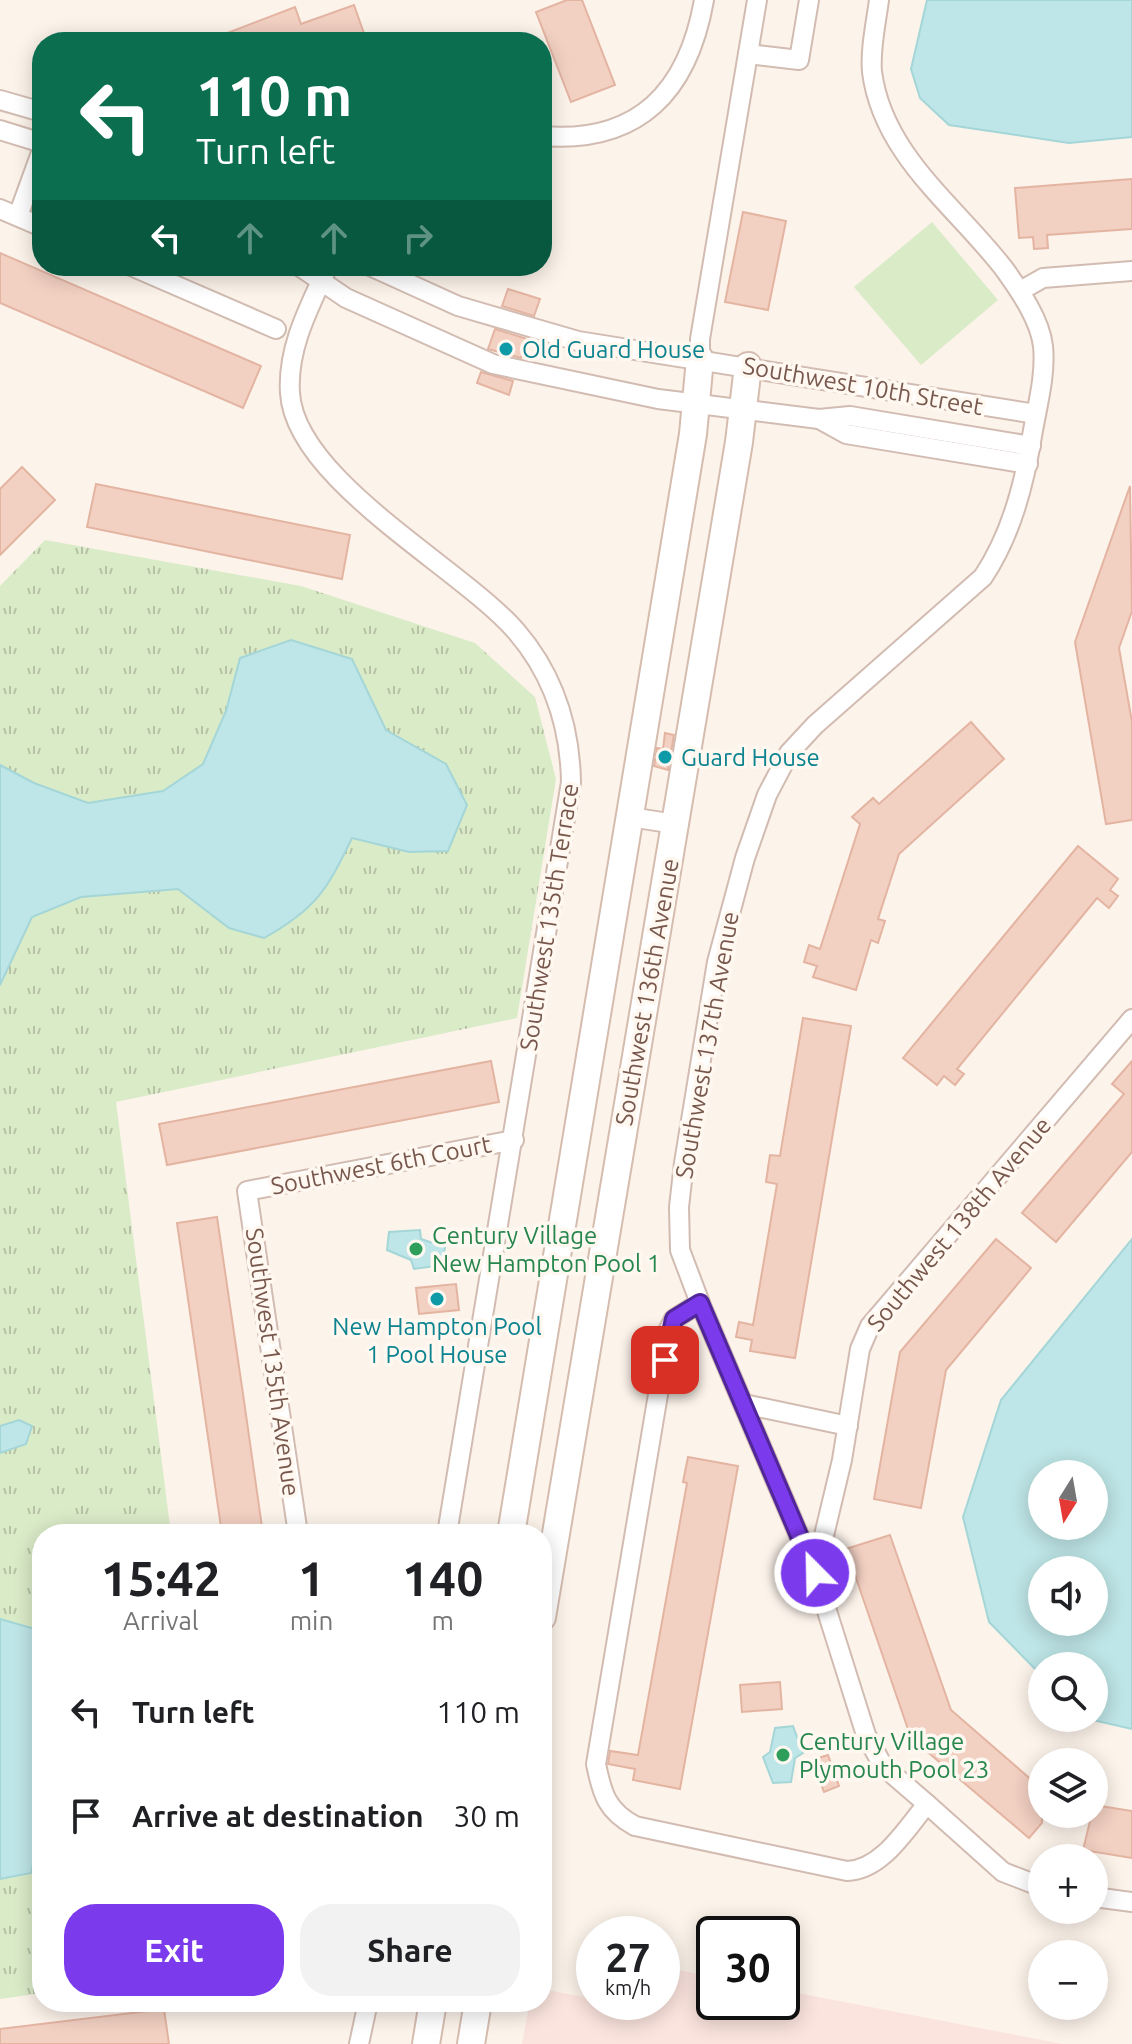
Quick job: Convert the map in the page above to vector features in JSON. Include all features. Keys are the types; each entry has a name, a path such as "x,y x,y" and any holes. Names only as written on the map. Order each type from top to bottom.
{"street":[{"path":"552,136 611,131 647,111 671,87 688,60 704,0"},
{"path":"700,359 700,339 757,0"},
{"path":"748,54 799,60 809,0"},
{"name":"Southwest 137th Avenue","path":"815,1573 680,1250 679,1207 684,1163 717,962 745,858 767,795 789,753 815,725 983,577 1000,551 1029,455 1041,390 1043,344 1020,291 965,222 921,176 885,119 872,70 879,0"},
{"path":"0,100 32,109"},
{"path":"0,130 32,140"},
{"path":"32,169 9,213 32,223"},
{"path":"1020,291 1043,278 1132,271"},
{"path":"154,276 276,329"},
{"name":"Southwest 135th Terrace","path":"324,276 304,317 292,364 290,395 301,431 338,478 518,633 549,680 566,730 571,782 449,1524"},
{"name":"Southwest 10th Street","path":"328,276 346,298 493,364 573,383 819,419 846,434 1029,455"},
{"name":"Southwest 10th Street","path":"392,276 458,306 591,344 748,366 1036,414"},
{"name":"Southwest 136th Avenue","path":"513,1524 697,403 700,359"},
{"name":"Southwest 136th Avenue","path":"552,1557 748,366"},
{"path":"630,817 675,824"},
{"name":"Southwest 138th Avenue","path":"815,1573 848,1426 860,1349 870,1326 1132,1019"},
{"name":"Southwest 6th Court","path":"247,1191 514,1140"},
{"name":"Southwest 135th Avenue","path":"247,1191 297,1524"},
{"path":"700,1303 674,1319 669,1329 596,1764 606,1805 616,1816 635,1826 860,1870 882,1856 927,1804"},
{"path":"744,1404 848,1426"},
{"path":"815,1573 866,1735 883,1766 1003,1872 1028,1882"},
{"path":"1108,1899 1132,1902"},
{"path":"359,2044 366,2012"},
{"path":"426,2044 431,2012"},
{"path":"471,2044 476,2012"}],"shaded area":[{"path":"680,1970 696,1974 696,2020 800,2020 800,1993 1063,2044 522,2044 528,2012 552,2012 552,1991 576,1996 576,2020 680,2020"}],"green space":[{"path":"932,222 998,300 921,365 854,287"},
{"path":"45,540 301,586 475,643 535,697 556,779 517,1018 116,1102 170,1524 32,1524 32,1994 0,1999 0,586"}],"water":[{"path":"927,0 1132,0 1132,137 1069,143 949,125 920,98 911,69"},
{"path":"291,640 352,659 386,730 446,764 467,805 448,851 409,852 352,838 318,897 282,928 264,938 229,928 178,889 81,897 32,917 0,985 0,765 34,783 88,803 163,791 203,764 226,711 240,658"},
{"name":"Century Village New Hampton Pool 1","path":"420,1230 421,1239 445,1247 442,1265 414,1269 411,1260 387,1250 389,1232"},
{"path":"1132,1239 1132,1729 1108,1724 1108,1652 1028,1652 1028,1662 989,1622 963,1517 1001,1400"},
{"path":"19,1420 32,1426 26,1444 0,1453 0,1426"},
{"path":"0,1619 32,1628 32,1867 31,1873 0,1879"},
{"name":"Century Village Plymouth Pool 23","path":"793,1726 803,1753 795,1758 791,1782 773,1783 763,1757 770,1752 775,1728"}],"building":[{"path":"567,0 582,0 615,85 571,102 552,53 552,32 544,32 536,12"},
{"path":"354,5 363,32 230,32 295,7 301,24"},
{"path":"1132,179 1132,229 1047,235 1048,248 1034,249 1033,237 1019,238 1015,188"},
{"path":"743,212 786,221 768,310 725,302"},
{"path":"0,253 32,267 32,276 53,276 261,366 243,408 0,303"},
{"path":"508,289 540,299 534,316 502,306"},
{"path":"495,329 527,339 521,358 488,349"},
{"path":"481,372 513,381 509,395 477,383"},
{"path":"22,467 55,500 0,555 0,489"},
{"path":"96,484 350,535 342,579 87,527"},
{"path":"1130,486 1132,611 1119,648 1132,722 1132,820 1106,824 1075,642"},
{"path":"971,722 1004,759 899,854 878,919 885,921 878,943 871,940 856,990 813,977 817,966 804,962 809,945 820,949 860,824 852,817 873,798 879,804"},
{"path":"665,733 674,735 668,770 654,766 657,748 663,749"},
{"path":"1078,846 1118,879 1110,890 1118,896 1109,908 1097,898 957,1069 964,1074 955,1085 944,1076 937,1085 903,1058"},
{"path":"803,1018 851,1026 795,1358 750,1351 752,1340 736,1337 739,1322 753,1325 777,1184 766,1182 770,1155 780,1156"},
{"path":"491,1061 499,1102 167,1165 159,1124"},
{"path":"1132,1061 1132,1152 1056,1242 1022,1213 1124,1094 1112,1084"},
{"path":"217,1217 262,1524 221,1524 177,1223"},
{"path":"996,1239 1031,1268 946,1370 921,1508 874,1499 900,1352"},
{"name":"New Hampton Pool 1 Pool House","path":"456,1284 459,1310 419,1314 416,1288"},
{"path":"688,1457 738,1466 680,1789 633,1780 635,1769 608,1764 610,1751 638,1755 687,1483 683,1482"},
{"path":"890,1535 951,1710 1028,1777 1028,1828 1038,1828 1029,1838 911,1738 846,1549"},
{"path":"780,1682 782,1709 742,1712 740,1685"},
{"path":"828,1755 839,1786 824,1792 812,1760"},
{"path":"1108,1807 1132,1811 1132,1858 1108,1854 1108,1844 1084,1844 1088,1828 1108,1828"},
{"path":"139,2012 164,2012 169,2044 0,2044 0,2029"}],"place":[{"name":"Old Guard House","path":"506,349"},
{"name":"Guard House","path":"665,757"},
{"name":"Century Village New Hampton Pool 1","path":"416,1249"},
{"name":"New Hampton Pool 1 Pool House","path":"437,1299"},
{"name":"Century Village Plymouth Pool 23","path":"783,1755"}],"route":[{"path":"665,1360 669,1329 674,1319 700,1303 815,1573"}]}
